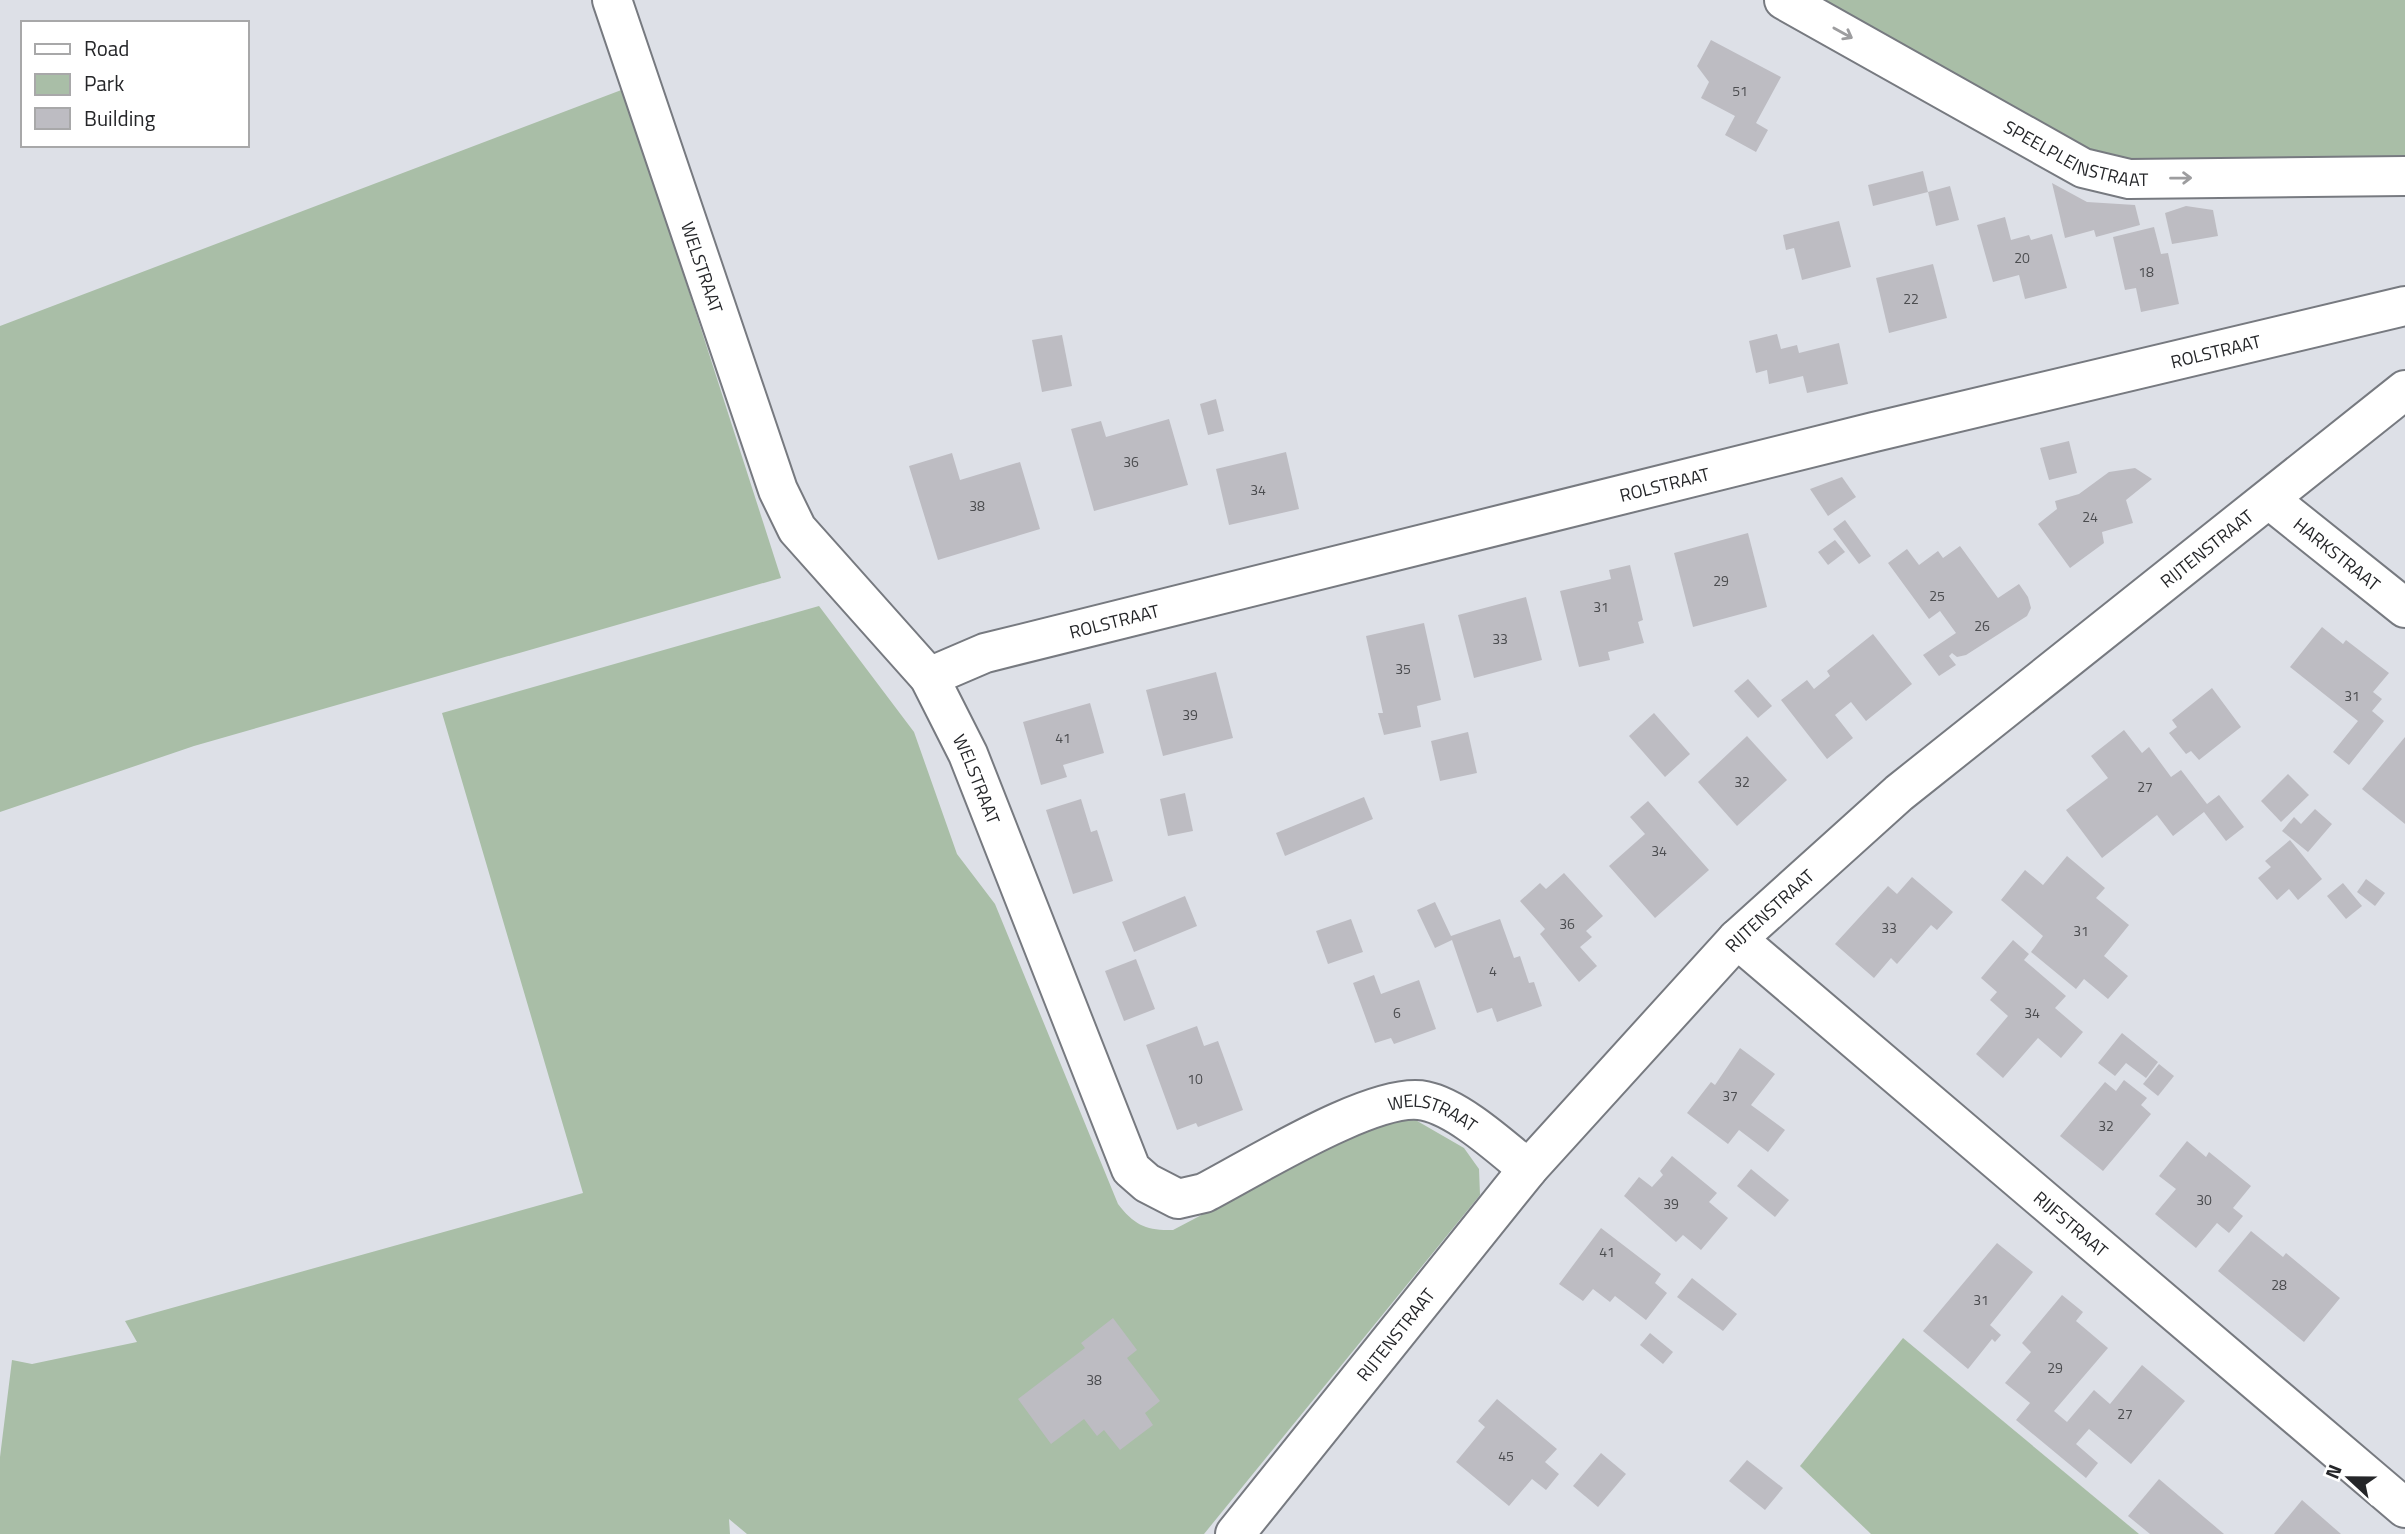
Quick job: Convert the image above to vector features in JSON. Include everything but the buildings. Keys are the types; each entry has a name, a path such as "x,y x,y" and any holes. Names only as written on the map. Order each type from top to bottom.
{"street":[{"name":"WELSTRAAT","path":"612,0 778,490 797,528 929,677 968,754 1131,1168 1147,1184 1178,1199 1203,1193 1354,1115 1401,1101 1426,1101 1476,1126 1528,1170"},
{"name":"SPEELPLEINSTRAAT","path":"1784,0 2082,168 2129,179 2405,176"},
{"name":"ROLSTRAAT","path":"929,677 985,653 1874,432 2405,306"},
{"name":"RIJTENSTRAAT","path":"1235,1534 1528,1170 1737,939 1899,793 2405,390"},
{"name":"HARKSTRAAT","path":"2270,500 2405,608"},
{"name":"RIJFSTRAAT","path":"1737,939 2405,1508"}],"green space":[{"path":"1818,0 2405,0 2405,160 2128,168 2085,154"},
{"path":"624,89 781,578 194,746 0,812 0,326"},
{"path":"819,606 914,732 957,854 995,904 1118,1204 1130,1217 1148,1228 1173,1230 1363,1130 1412,1118 1464,1148 1479,1169 1480,1195 1204,1534 747,1534 729,1519 730,1534 0,1534 0,1457 12,1360 32,1364 137,1342 125,1321 583,1193 442,713"},
{"path":"1903,1338 2139,1534 1871,1534 1800,1466"}]}
